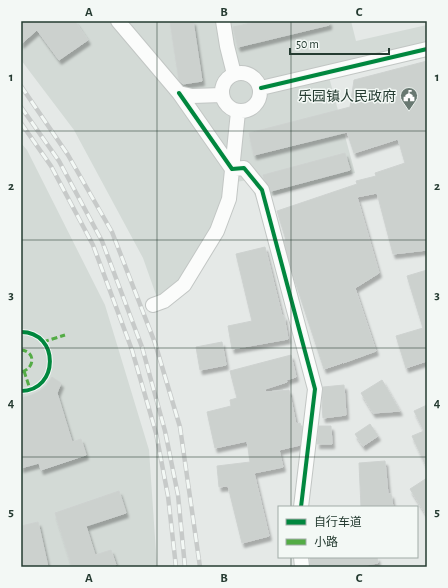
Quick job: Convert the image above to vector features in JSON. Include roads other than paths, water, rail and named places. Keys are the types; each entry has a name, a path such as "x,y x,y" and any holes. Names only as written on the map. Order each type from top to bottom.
{"street":[{"path":"118,21 179,93 232,170"},
{"path":"223,21 234,74"},
{"path":"261,88 427,49"},
{"path":"234,74 248,74 254,77 261,88 261,95 255,106 244,112 232,110 227,106 222,95 224,83 234,74"},
{"path":"179,93 192,96 222,95"},
{"path":"153,305 164,301 184,285 217,231 229,199 238,112"},
{"path":"232,170 244,168 262,190 315,389 301,506"}],"railway":[{"path":"21,86 68,155 112,232 155,343 180,427 200,567"},
{"path":"21,107 59,161 102,241 142,347 165,431 178,495 185,567"},
{"path":"21,123 51,166 93,245 132,350 156,433 168,496 176,567"}],"place":[{"name":"乐园镇人民政府","path":"409,111"}]}
